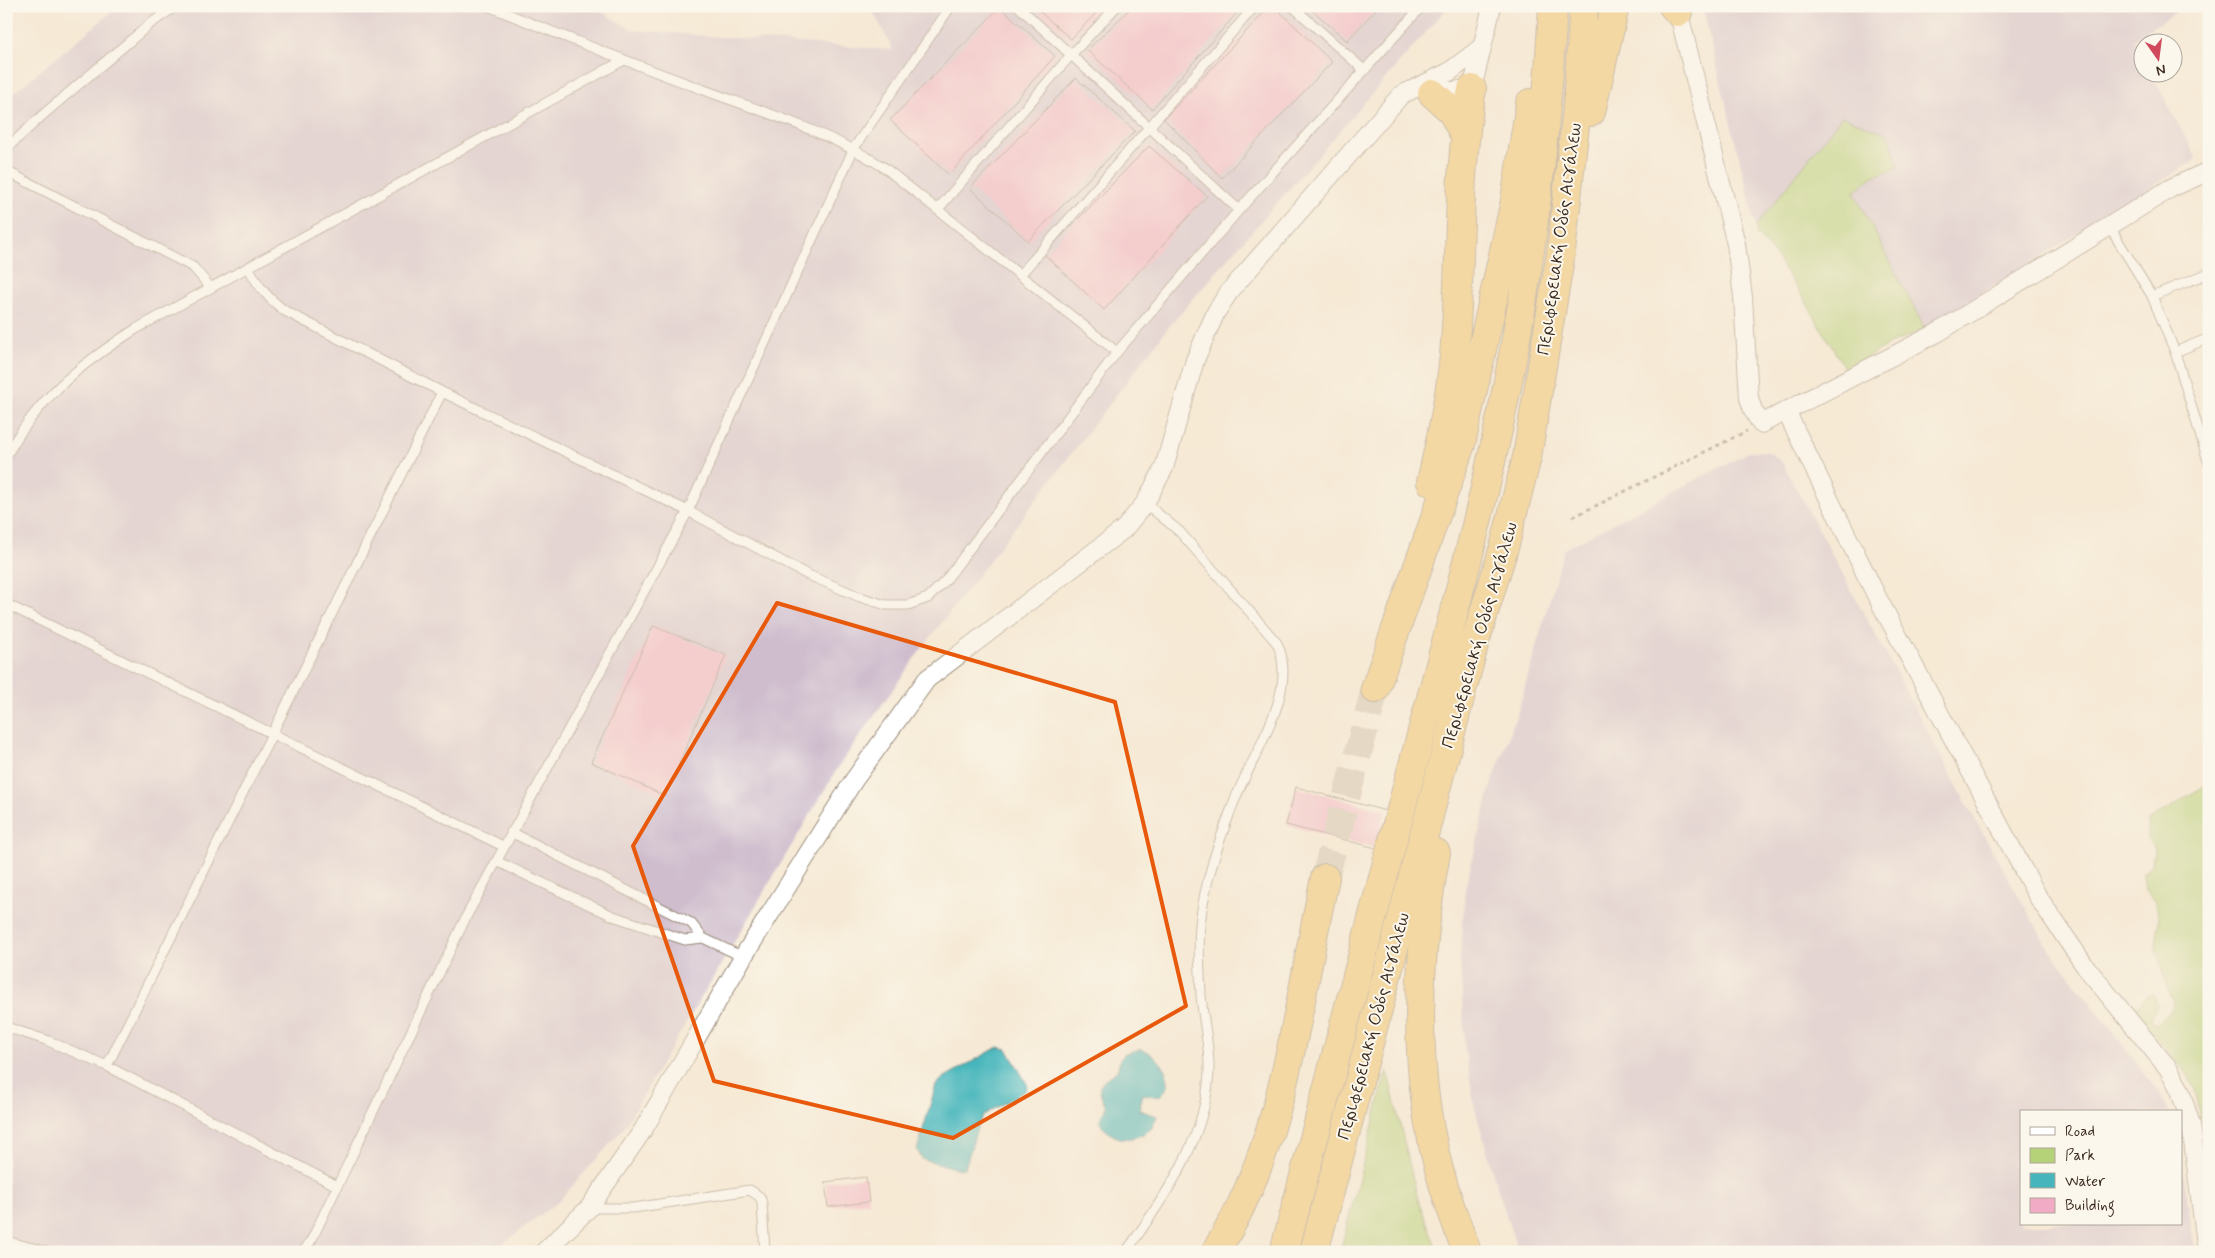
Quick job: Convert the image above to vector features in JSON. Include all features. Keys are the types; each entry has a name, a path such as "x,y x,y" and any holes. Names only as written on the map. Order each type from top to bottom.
{"highway":[{"path":"1375,689 1461,444 1516,193 1529,112 1540,6"},
{"name":"Περιφερειακή Οδός Αιγάλεω","path":"1284,1252 1447,638 1496,438 1514,353 1539,195 1548,105 1553,6"},
{"name":"Περιφερειακή Οδός Αιγάλεω","path":"1314,1252 1474,645 1505,544 1527,457 1561,252 1577,107 1584,6"},
{"path":"1544,350 1559,319 1566,296 1588,130 1615,6"},
{"path":"1607,41 1628,6"},
{"path":"1391,640 1442,437 1450,386 1455,336 1460,189 1464,134 1472,89"},
{"path":"1432,93 1451,110 1464,134"},
{"path":"1467,1252 1444,1187 1434,1148 1423,1069 1420,1019 1424,939 1431,880 1440,831 1463,737 1474,645"},
{"path":"1215,1252 1245,1194 1272,1125 1291,1048 1325,878"}],"street":[{"path":"1401,95 1472,89 1492,6"},
{"path":"1676,8 1736,244 1743,297 1749,398 1761,424 1937,333 2171,188 2209,171"},
{"path":"544,1252 589,1208 643,1130 743,957 854,780 928,679 1124,529 1145,503 1164,468 1195,360 1216,312 1244,272 1401,95 1449,72 1482,47"},
{"path":"1786,411 1848,542 2038,897 2085,966 2168,1068 2180,1090 2191,1125 2208,1252"}],"lane":[{"path":"6,149 142,30 176,6"},
{"path":"488,6 624,60 819,132 854,148 885,168 1118,352"},
{"path":"303,1252 337,1186 467,915 503,846 688,511 854,148 951,6"},
{"path":"1018,6 1239,210"},
{"path":"938,210 1071,56 1117,6"},
{"path":"1020,275 1148,126 1255,6"},
{"path":"1292,6 1364,70"},
{"path":"249,268 257,284 268,298 285,311 442,392 688,511 806,574 860,597 886,605 908,605 928,598 946,580 1118,352 1239,210 1422,6"},
{"path":"6,456 30,418 56,388 94,356 136,329 624,60"},
{"path":"6,172 193,267 211,288"},
{"path":"2109,226 2152,296 2175,352 2209,464"},
{"path":"2152,296 2209,273"},
{"path":"2175,352 2209,338"},
{"path":"107,1066 442,392"},
{"path":"1126,1252 1159,1205 1192,1148 1202,1117 1208,1084 1209,1057 1202,997 1200,923 1216,851 1235,798 1270,722 1281,691 1284,672 1283,655 1277,643 1184,537 1145,503"},
{"path":"6,604 503,846"},
{"path":"511,832 691,923 703,938 743,957"},
{"path":"496,861 613,916 685,940 703,938"},
{"path":"6,1027 46,1040 107,1066 337,1186"},
{"path":"589,1208 634,1208 750,1190 760,1197 762,1203 765,1252"},
{"path":"6,1241 48,1252"}],"path":[{"path":"1573,517 1761,424"}],"highlighted area":[{"path":"777,603 1115,702 1186,1006 953,1138 714,1081 633,846"}],"shaded area":[{"path":"119,6 591,6 633,30 893,50 870,6 1449,6 1171,324 920,651 840,764 623,1129 560,1200 492,1252 8,1252 6,99"},
{"path":"1702,6 2185,6 2146,32 2132,32 2132,82 2156,82 2197,159 1925,329 1854,192 1872,177 1899,167 1766,215 1756,226"},
{"path":"1751,451 1769,452 1782,462 1982,832 2048,947 2160,1094 2168,1110 2020,1110 2020,1226 2182,1226 2182,1163 2195,1252 1518,1252 1493,1174 1474,1104 1465,1050 1460,959 1465,889 1490,789 1518,711 1564,549"}],"green space":[{"path":"1842,116 1888,134 1899,167 1872,177 1854,192 1925,329 1889,344 1846,371 1806,302 1772,251 1757,236 1756,226"},
{"path":"2209,783 2209,1154 2195,1090 2186,1072 2129,1007 2139,1005 2146,996 2154,994 2157,1006 2151,1019 2155,1025 2167,1015 2174,1002 2166,987 2163,969 2156,950 2159,917 2155,902 2145,890 2143,873 2152,865 2154,849 2148,838 2148,821"},
{"path":"1387,1070 1418,1200 1438,1252 1340,1252"}],"water":[{"path":"998,1047 1007,1049 1027,1084 1026,1090 984,1115 978,1125 965,1168 958,1169 922,1159 917,1150 936,1085 945,1077"},
{"path":"1141,1049 1153,1055 1161,1064 1167,1074 1168,1087 1159,1097 1143,1094 1139,1110 1157,1116 1152,1128 1135,1137 1117,1137 1105,1129 1100,1121 1106,1106 1100,1093 1101,1085 1106,1078 1117,1071 1120,1060 1125,1053"}],"building":[{"path":"1033,6 1103,6 1071,39"},
{"path":"1133,6 1243,6 1152,109 1087,50"},
{"path":"1270,6 1274,6 1332,62 1222,178 1164,119"},
{"path":"1308,6 1379,6 1347,41"},
{"path":"1000,7 1055,56 949,175 890,120"},
{"path":"1076,78 1135,131 1028,241 970,188"},
{"path":"1149,146 1207,196 1104,310 1044,254"},
{"path":"653,626 726,655 665,796 591,762"},
{"path":"1296,787 1386,811 1376,848 1286,825"},
{"path":"866,1177 869,1202 828,1207 825,1182"}],"tunnel":[{"path":"1325,878 1375,689"}]}
